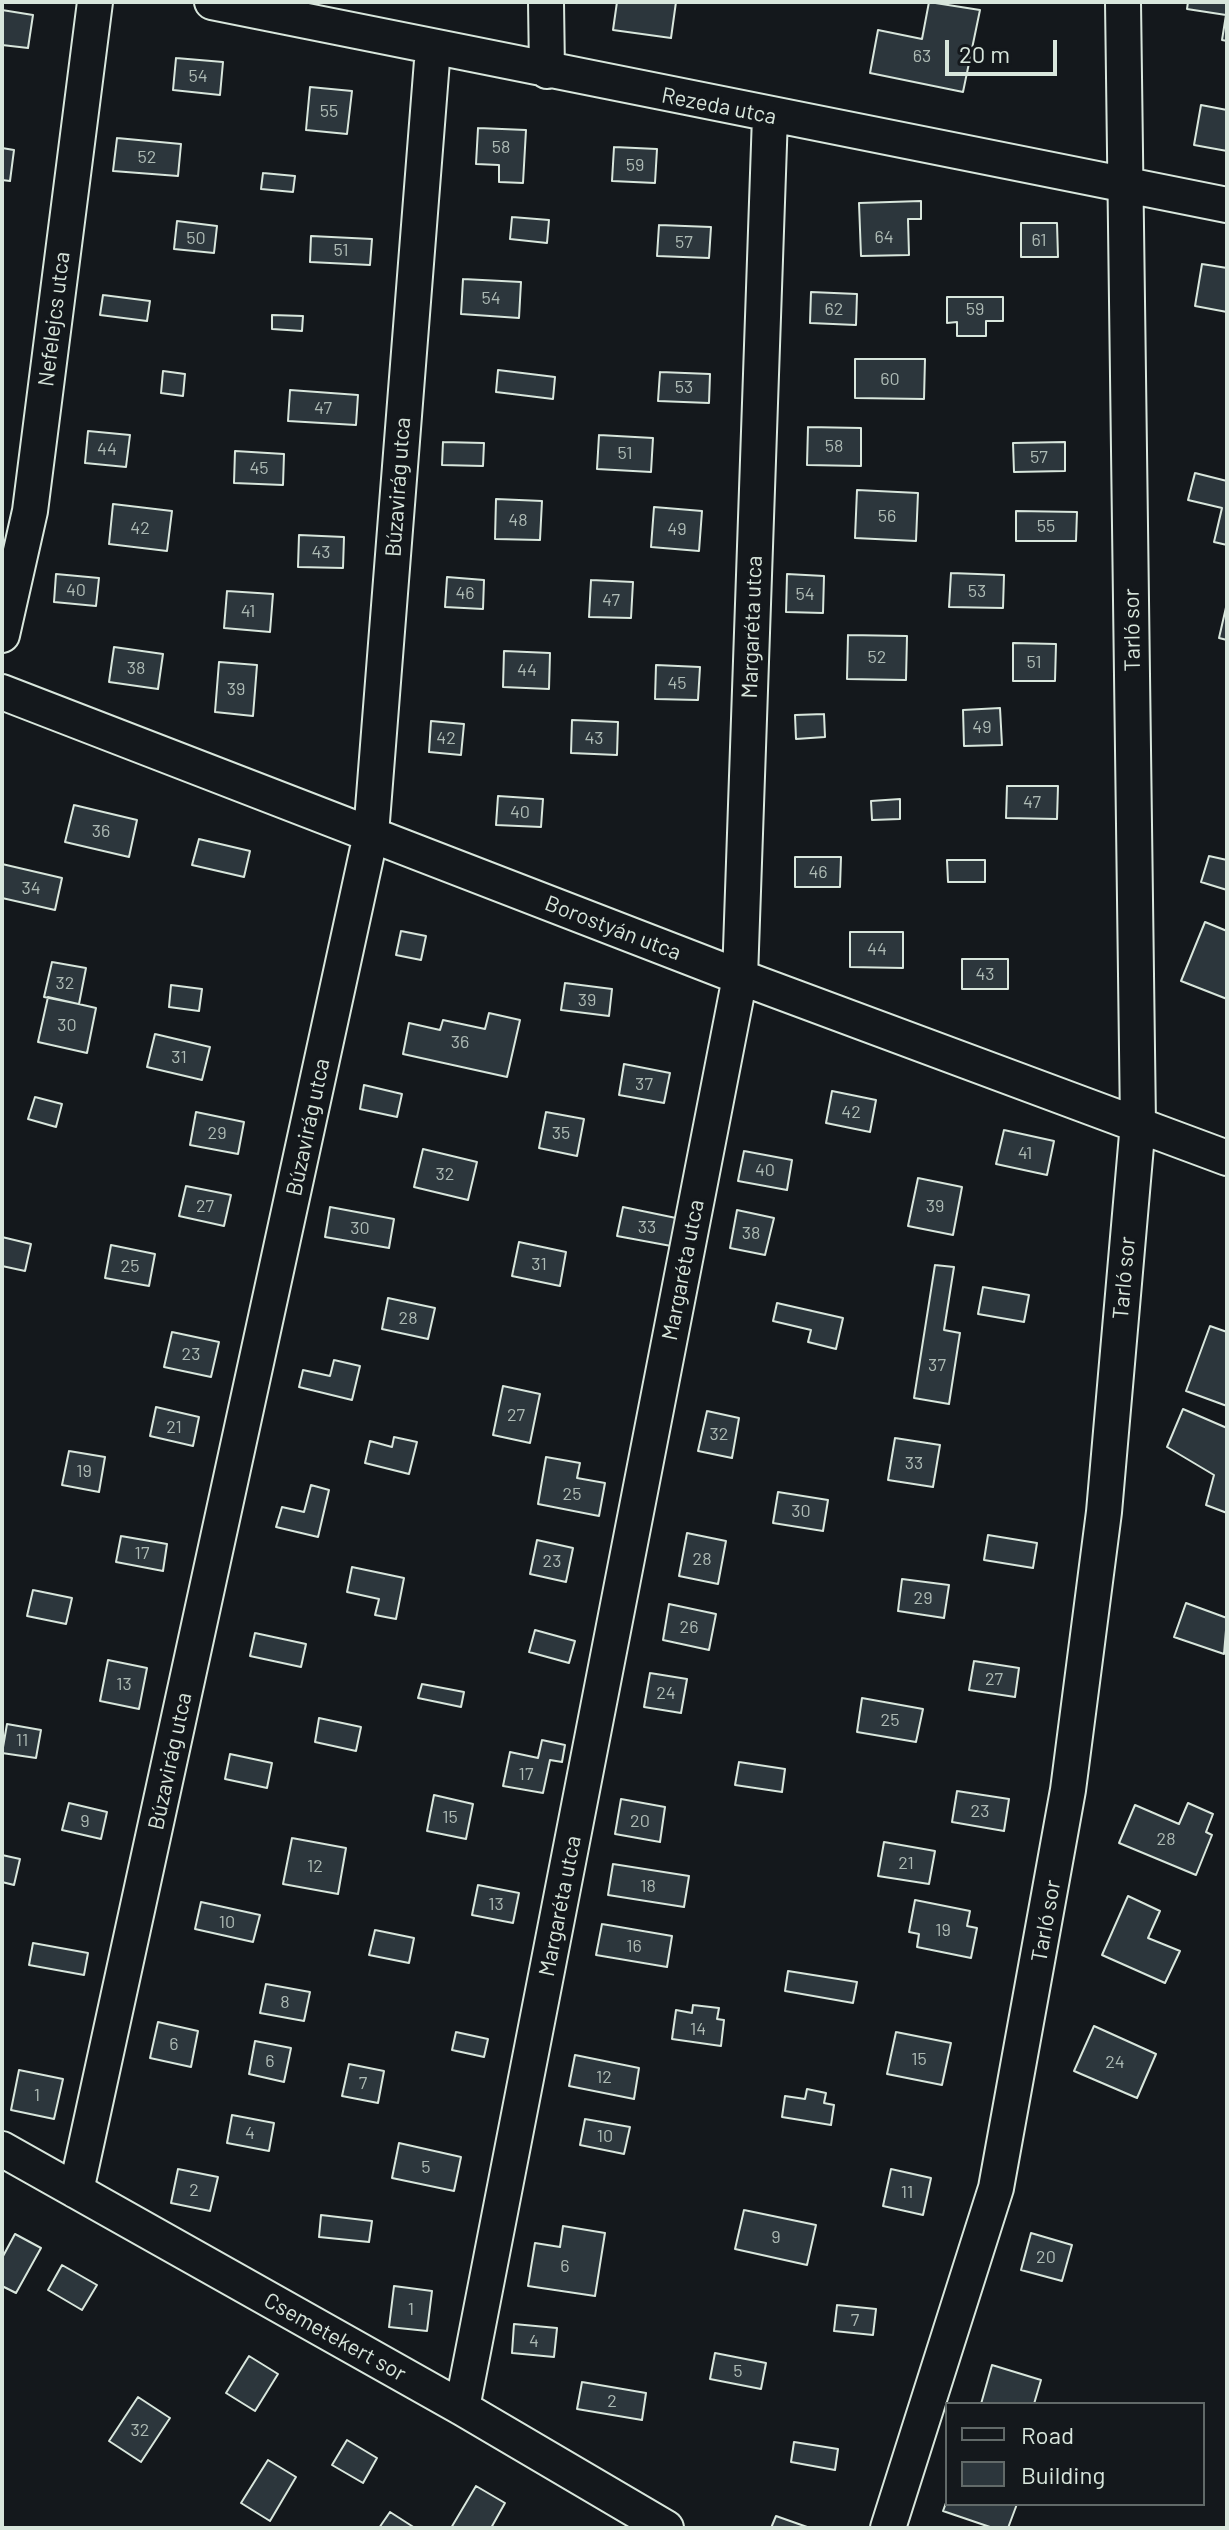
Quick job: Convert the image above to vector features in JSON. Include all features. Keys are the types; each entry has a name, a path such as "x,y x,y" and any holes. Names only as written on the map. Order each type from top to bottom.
{"street":[{"name":"Nefelejcs utca","path":"2,635 30,511 95,2"},
{"name":"Rezeda utca","path":"212,2 1227,205"},
{"path":"546,2 547,71"},
{"name":"Tarló sor","path":"888,2528 996,2188 1068,1790 1104,1512 1138,1123 1123,2"},
{"name":"Búzavirág utca","path":"76,2191 371,834 433,48"},
{"name":"Margaréta utca","path":"462,2408 740,977 770,116"},
{"name":"Borostyán utca","path":"2,692 740,977 1227,1158"},
{"name":"Csemetekert sor","path":"2,2149 462,2408 666,2528"}],"building":[{"path":"617,2 676,2 671,38 613,30"},
{"path":"929,2 980,10 963,92 870,73 878,30 922,39"},
{"path":"1188,2 1227,2 1227,41 1222,40 1226,15 1187,9"},
{"path":"2,10 33,15 28,48 2,45"},
{"path":"176,58 223,62 220,95 173,90"},
{"path":"310,87 352,91 347,134 306,130"},
{"path":"1201,105 1227,110 1227,151 1194,145"},
{"path":"478,128 526,130 523,183 499,182 499,165 476,164"},
{"path":"117,138 181,144 178,176 113,171"},
{"path":"614,147 657,149 655,183 612,181"},
{"path":"2,148 14,150 10,181 2,180"},
{"path":"263,173 295,176 293,192 261,189"},
{"path":"921,201 921,219 908,219 909,255 861,256 859,203"},
{"path":"512,217 549,220 547,243 510,239"},
{"path":"177,221 217,226 214,253 174,249"},
{"path":"1021,223 1057,223 1058,257 1021,257"},
{"path":"659,225 711,227 709,258 657,256"},
{"path":"311,236 372,239 370,265 310,262"},
{"path":"1202,264 1227,268 1227,312 1195,306"},
{"path":"463,279 521,282 519,318 461,314"},
{"path":"811,292 857,294 856,325 810,323"},
{"path":"103,295 150,301 147,321 100,315"},
{"path":"947,297 1003,297 1003,321 986,321 986,336 957,336 957,322 947,323"},
{"path":"272,315 303,316 302,331 272,329"},
{"path":"855,359 925,359 924,399 855,398"},
{"path":"498,370 555,377 553,399 496,392"},
{"path":"163,371 185,374 183,396 161,393"},
{"path":"660,372 710,374 709,403 658,401"},
{"path":"290,390 358,395 356,425 288,421"},
{"path":"808,427 861,428 861,466 807,465"},
{"path":"88,431 130,435 126,467 85,463"},
{"path":"599,435 653,438 651,472 597,469"},
{"path":"443,442 484,443 483,466 442,465"},
{"path":"1065,442 1065,471 1014,472 1013,443"},
{"path":"235,451 284,454 283,485 234,483"},
{"path":"1195,473 1227,481 1227,545 1214,542 1222,508 1188,500"},
{"path":"857,490 918,493 916,541 855,538"},
{"path":"496,499 542,501 540,540 495,539"},
{"path":"113,504 172,511 167,551 109,544"},
{"path":"654,507 702,511 699,551 651,547"},
{"path":"1016,511 1077,512 1076,541 1016,541"},
{"path":"299,535 344,537 343,568 298,567"},
{"path":"951,573 1004,575 1003,608 949,607"},
{"path":"56,574 99,578 96,606 54,602"},
{"path":"787,574 824,576 823,613 786,612"},
{"path":"447,577 484,580 483,609 445,607"},
{"path":"591,580 633,582 631,618 589,617"},
{"path":"227,591 273,594 270,632 224,628"},
{"path":"1227,603 1227,640 1219,638"},
{"path":"848,635 907,636 906,680 847,679"},
{"path":"1013,643 1056,644 1055,681 1013,681"},
{"path":"114,647 163,654 158,689 109,682"},
{"path":"504,651 550,653 549,689 503,687"},
{"path":"219,662 257,665 253,716 215,712"},
{"path":"656,665 700,667 698,700 655,699"},
{"path":"1000,708 1002,745 964,746 963,710"},
{"path":"824,714 825,737 796,739 795,715"},
{"path":"572,720 618,722 617,755 571,753"},
{"path":"431,721 464,724 461,755 429,752"},
{"path":"1007,786 1058,786 1057,819 1006,818"},
{"path":"498,796 543,799 541,827 496,825"},
{"path":"900,799 900,819 872,820 871,801"},
{"path":"74,805 137,820 129,857 65,842"},
{"path":"199,839 250,851 244,877 192,865"},
{"path":"1209,856 1227,860 1227,890 1201,882"},
{"path":"795,857 841,857 840,887 795,887"},
{"path":"947,860 985,860 985,882 948,882"},
{"path":"2,864 62,878 55,910 2,898"},
{"path":"1205,922 1227,931 1227,999 1181,981"},
{"path":"401,931 426,936 421,960 396,955"},
{"path":"850,932 903,932 903,968 850,967"},
{"path":"962,959 1008,959 1008,989 962,989"},
{"path":"52,962 86,968 79,1004 44,997"},
{"path":"565,983 612,989 609,1016 561,1010"},
{"path":"171,985 202,989 199,1011 169,1007"},
{"path":"48,997 96,1008 87,1053 38,1042"},
{"path":"489,1013 520,1020 507,1077 403,1054 409,1023 440,1030 443,1020 485,1029"},
{"path":"155,1034 210,1047 202,1080 147,1067"},
{"path":"624,1064 670,1073 664,1103 619,1095"},
{"path":"364,1085 402,1094 397,1117 360,1109"},
{"path":"832,1091 876,1100 870,1132 826,1123"},
{"path":"35,1097 62,1104 56,1127 28,1119"},
{"path":"196,1112 244,1122 238,1154 190,1145"},
{"path":"546,1112 584,1119 577,1156 539,1148"},
{"path":"1004,1130 1054,1141 1047,1175 996,1164"},
{"path":"423,1149 477,1162 468,1200 414,1187"},
{"path":"744,1151 792,1160 787,1190 738,1181"},
{"path":"918,1178 962,1187 953,1235 908,1226"},
{"path":"186,1186 231,1195 224,1226 179,1216"},
{"path":"330,1207 394,1219 389,1248 325,1237"},
{"path":"623,1207 676,1218 671,1246 617,1236"},
{"path":"737,1210 774,1218 765,1255 730,1248"},
{"path":"2,1237 31,1244 25,1271 2,1266"},
{"path":"519,1242 566,1252 560,1286 512,1276"},
{"path":"111,1245 155,1254 149,1286 105,1278"},
{"path":"935,1265 954,1267 944,1330 960,1333 949,1404 914,1398"},
{"path":"983,1287 1029,1295 1024,1322 978,1314"},
{"path":"388,1298 435,1308 428,1339 382,1329"},
{"path":"777,1303 843,1318 836,1349 808,1342 811,1330 773,1321"},
{"path":"1210,1326 1227,1332 1227,1406 1186,1391"},
{"path":"172,1332 219,1342 211,1377 164,1367"},
{"path":"334,1360 360,1366 352,1400 299,1387 303,1370 330,1376"},
{"path":"503,1386 540,1394 530,1443 493,1435"},
{"path":"156,1407 199,1417 193,1446 150,1436"},
{"path":"1183,1409 1227,1428 1227,1513 1206,1505 1214,1475 1167,1447"},
{"path":"707,1411 739,1418 732,1458 698,1451"},
{"path":"394,1437 417,1442 409,1474 365,1463 370,1441 392,1447"},
{"path":"895,1438 940,1445 933,1487 888,1480"},
{"path":"69,1451 105,1457 99,1492 62,1485"},
{"path":"546,1457 580,1463 577,1478 605,1483 599,1516 538,1504"},
{"path":"311,1485 329,1490 318,1537 276,1527 282,1507 304,1512"},
{"path":"778,1492 828,1500 823,1531 773,1523"},
{"path":"687,1533 726,1541 718,1584 679,1576"},
{"path":"988,1535 1037,1543 1033,1568 984,1560"},
{"path":"121,1536 167,1544 163,1571 116,1562"},
{"path":"537,1540 573,1548 566,1582 530,1574"},
{"path":"352,1567 404,1578 396,1619 375,1615 379,1599 347,1592"},
{"path":"902,1579 949,1585 944,1618 898,1611"},
{"path":"33,1590 72,1598 66,1624 27,1616"},
{"path":"1186,1603 1227,1618 1224,1654 1174,1637"},
{"path":"669,1604 716,1614 709,1650 663,1640"},
{"path":"535,1630 575,1641 569,1663 529,1652"},
{"path":"255,1633 306,1644 301,1667 250,1656"},
{"path":"108,1660 147,1668 139,1709 100,1701"},
{"path":"974,1661 1019,1668 1015,1697 969,1690"},
{"path":"650,1673 687,1679 681,1713 644,1707"},
{"path":"422,1684 464,1692 461,1707 418,1698"},
{"path":"862,1698 923,1709 916,1742 857,1732"},
{"path":"319,1718 361,1727 356,1751 315,1742"},
{"path":"7,1724 41,1730 36,1758 2,1753"},
{"path":"542,1740 565,1745 562,1762 550,1760 543,1793 503,1786 510,1752 538,1758"},
{"path":"230,1754 272,1763 267,1788 225,1779"},
{"path":"739,1762 785,1769 782,1792 735,1785"},
{"path":"957,1791 1009,1799 1004,1831 952,1822"},
{"path":"434,1795 473,1804 466,1839 427,1831"},
{"path":"621,1799 665,1807 660,1842 615,1834"},
{"path":"69,1803 107,1812 101,1839 62,1830"},
{"path":"1188,1803 1213,1814 1206,1832 1212,1835 1196,1875 1119,1843 1135,1805 1179,1824"},
{"path":"292,1838 346,1848 338,1894 283,1884"},
{"path":"884,1842 935,1851 929,1884 878,1876"},
{"path":"2,1855 20,1859 14,1885 2,1882"},
{"path":"613,1864 689,1876 684,1907 608,1895"},
{"path":"478,1885 519,1893 513,1923 472,1915"},
{"path":"1128,1896 1160,1911 1148,1938 1180,1951 1165,1983 1102,1955"},
{"path":"915,1900 970,1911 967,1926 977,1928 971,1958 917,1947 919,1934 909,1932"},
{"path":"201,1902 260,1915 253,1942 195,1929"},
{"path":"602,1924 672,1936 667,1967 596,1955"},
{"path":"375,1930 414,1938 409,1963 369,1955"},
{"path":"33,1943 88,1953 84,1975 29,1965"},
{"path":"788,1971 857,1982 853,2003 785,1991"},
{"path":"266,1984 310,1992 304,2021 260,2013"},
{"path":"693,2005 719,2008 717,2019 724,2020 721,2046 672,2039 676,2010 692,2013"},
{"path":"158,2022 198,2031 191,2067 150,2058"},
{"path":"1094,2026 1156,2054 1137,2098 1074,2071"},
{"path":"456,2032 488,2039 484,2057 452,2050"},
{"path":"896,2032 951,2043 942,2085 887,2074"},
{"path":"255,2041 291,2048 284,2082 249,2074"},
{"path":"575,2055 639,2068 634,2099 569,2086"},
{"path":"349,2064 384,2071 378,2103 342,2096"},
{"path":"19,2070 63,2079 54,2119 11,2110"},
{"path":"807,2089 826,2093 824,2103 834,2105 831,2125 782,2117 785,2096 805,2099"},
{"path":"232,2115 274,2123 269,2151 227,2143"},
{"path":"585,2119 630,2127 624,2154 580,2145"},
{"path":"399,2143 461,2157 454,2191 392,2178"},
{"path":"178,2169 218,2177 210,2211 171,2203"},
{"path":"891,2169 931,2178 923,2215 883,2206"},
{"path":"744,2210 816,2225 807,2265 735,2249"},
{"path":"321,2215 372,2221 369,2242 319,2237"},
{"path":"563,2226 605,2233 595,2296 528,2286 535,2243 560,2247"},
{"path":"1031,2233 1072,2245 1062,2281 1021,2270"},
{"path":"15,2234 41,2248 16,2293 2,2286 2,2258"},
{"path":"62,2265 97,2285 82,2310 48,2290"},
{"path":"394,2286 432,2291 427,2331 389,2327"},
{"path":"837,2305 876,2309 873,2335 834,2331"},
{"path":"514,2324 557,2328 554,2357 512,2353"},
{"path":"715,2353 766,2363 761,2389 710,2379"},
{"path":"249,2356 278,2374 255,2411 226,2393"},
{"path":"992,2365 1041,2380 1035,2402 982,2402"},
{"path":"582,2382 646,2393 642,2420 577,2409"},
{"path":"138,2397 170,2418 141,2462 109,2441"},
{"path":"347,2440 377,2458 363,2483 332,2465"},
{"path":"794,2442 838,2449 835,2470 791,2462"},
{"path":"268,2460 296,2477 270,2521 241,2503"},
{"path":"476,2486 505,2503 491,2528 451,2528"},
{"path":"945,2506 1016,2506 1008,2528 993,2528 943,2511"},
{"path":"390,2512 415,2528 379,2528"},
{"path":"776,2516 810,2528 771,2528"}]}
